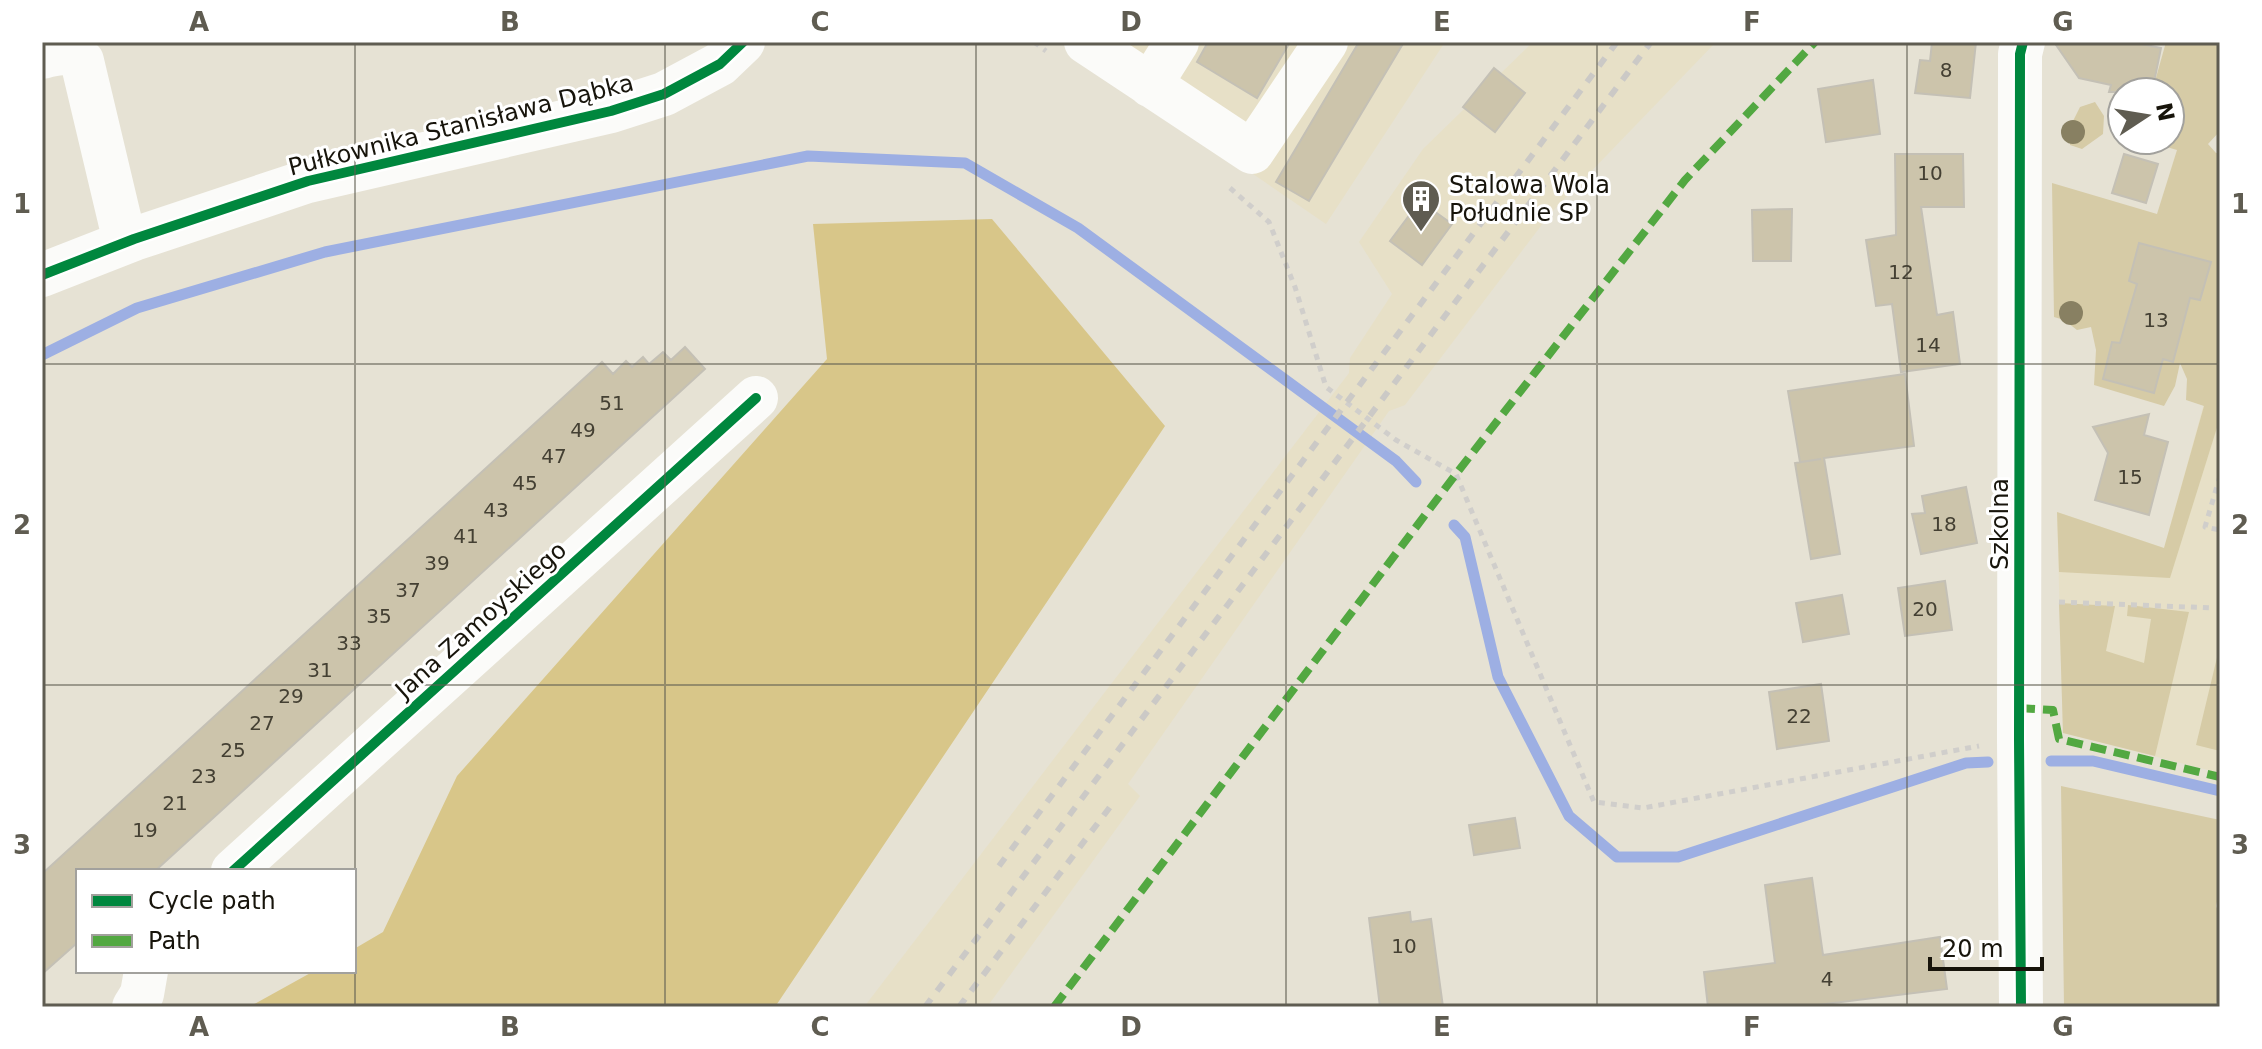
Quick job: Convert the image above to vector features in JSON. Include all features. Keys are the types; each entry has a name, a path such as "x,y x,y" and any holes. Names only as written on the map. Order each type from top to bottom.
{"street":[{"name":"Pułkownika Stanisława Dąbka","path":"42,275 125,242 308,181 638,103 664,94 720,64 743,42"},
{"path":"1150,85 1177,42"},
{"path":"1069,48 1150,85 1240,169 1326,42"},
{"name":"Szkolna","path":"2021,1007 2020,54 2023,42"},
{"path":"42,57 66,52 82,61 125,242"},
{"name":"Jana Zamoyskiego","path":"235,869 756,398"},
{"path":"134,1007 142,994 146,973"}],"path":[{"path":"1034,42 1069,48"},
{"path":"1240,169 1269,222 1295,287 1326,387 1396,440 1456,474 1594,802 1643,808 2019,739"},
{"path":"2220,476 2205,527 2220,530"},
{"path":"2105,602 2214,608"}],"shaded area":[{"path":"1060,42 1445,42 1326,224"},
{"path":"1533,42 1716,42 1550,214 1405,405 1389,411 1128,784 1140,796 987,1007 864,1007 1349,373 1350,358 1392,294 1359,242 1423,149"},
{"path":"2166,42 2220,44 2220,131 2208,144 2220,153 2220,418 2170,578 2059,572 2057,512 2164,548 2204,406 2186,400 2187,379 2180,363 2175,386 2164,406 2094,385 2096,350 2091,327 2077,330 2054,317 2052,183 2157,214 2175,156 2186,156 2186,76 2156,76"},
{"path":"2095,102 2104,116 2103,134 2082,149 2070,145 2070,127 2080,107"},
{"path":"992,219 1165,426 775,1007 249,1007 310,973 356,973 356,948 383,932 457,776 827,359 813,224"},
{"path":"2220,346 2220,773 2063,733 2057,512 2164,548"},
{"path":"2059,603 2115,606 2106,651 2144,663 2151,619 2127,616 2128,605 2189,612 2155,756 2063,733"},
{"path":"2220,645 2220,751 2196,745"},
{"path":"2061,786 2220,820 2220,889 2216,906 2220,917 2220,991 2215,1007 2064,1007"}],"building":[{"path":"1208,42 1290,42 1257,98 1197,62"},
{"path":"1359,42 1404,42 1309,201 1276,182"},
{"path":"1932,42 1976,42 1970,98 1915,93 1920,60 1930,61"},
{"path":"2054,42 2132,42 2161,48 2155,76 2106,76 2106,84 2079,78"},
{"path":"1494,68 1525,93 1495,132 1463,107"},
{"path":"1873,80 1880,134 1826,142 1818,89"},
{"path":"1895,154 1963,154 1964,207 1921,207 1937,315 1953,312 1960,364 1901,372 1892,304 1876,306 1866,240 1896,235"},
{"path":"2123,156 2158,164 2146,203 2112,193"},
{"name":"Stalowa Wola Południe SP","path":"1420,201 1452,224 1422,265 1390,241"},
{"path":"1792,209 1791,261 1753,261 1752,210"},
{"path":"2139,243 2211,262 2200,300 2190,298 2173,362 2163,359 2154,393 2103,379 2112,342 2120,343 2137,284 2129,281"},
{"path":"685,347 705,369 157,869 76,869 76,944 42,974 42,874 602,362 613,374 626,361 632,367 643,357 649,364 663,352 671,360"},
{"path":"1905,374 1914,446 1824,458 1840,554 1811,559 1795,463 1821,459 1800,462 1788,391"},
{"path":"2149,414 2144,435 2168,442 2149,515 2095,500 2108,453 2093,427"},
{"path":"1966,487 1977,543 1921,554 1912,514 1925,513 1922,496"},
{"path":"1945,581 1952,630 1905,636 1898,588"},
{"path":"1842,595 1849,634 1803,642 1796,603"},
{"path":"1821,684 1829,741 1777,749 1769,692"},
{"path":"1515,818 1520,848 1474,855 1469,825"},
{"path":"1812,878 1823,955 1940,937 1947,989 1801,1007 1708,1007 1704,972 1775,963 1765,885"},
{"path":"1410,912 1411,922 1431,919 1443,1007 1380,1007 1369,918"}],"waterway":[{"path":"42,355 137,308 325,252 808,156 965,163 1078,228 1396,461 1416,482"},
{"path":"1454,525 1465,537 1498,677 1569,816 1617,857 1678,857 1966,763 1988,762"},
{"path":"2051,761 2093,761 2220,791"}],"railway":[{"path":"999,866 1617,42"},
{"path":"925,1007 1651,42"},
{"path":"959,1007 1110,807"}],"marked path":[{"path":"1054,1007 1456,474 1685,180 1815,42"},
{"path":"2019,708 2053,710 2059,739 2220,777"}],"cycle path":[{"path":"42,275 134,239 308,181 611,111 664,94 720,64 743,42"},
{"path":"2021,1007 2020,54 2023,42"},
{"path":"235,869 756,398"}],"place":[{"name":"Stalowa Wola Południe SP","path":"1421,233"}]}
